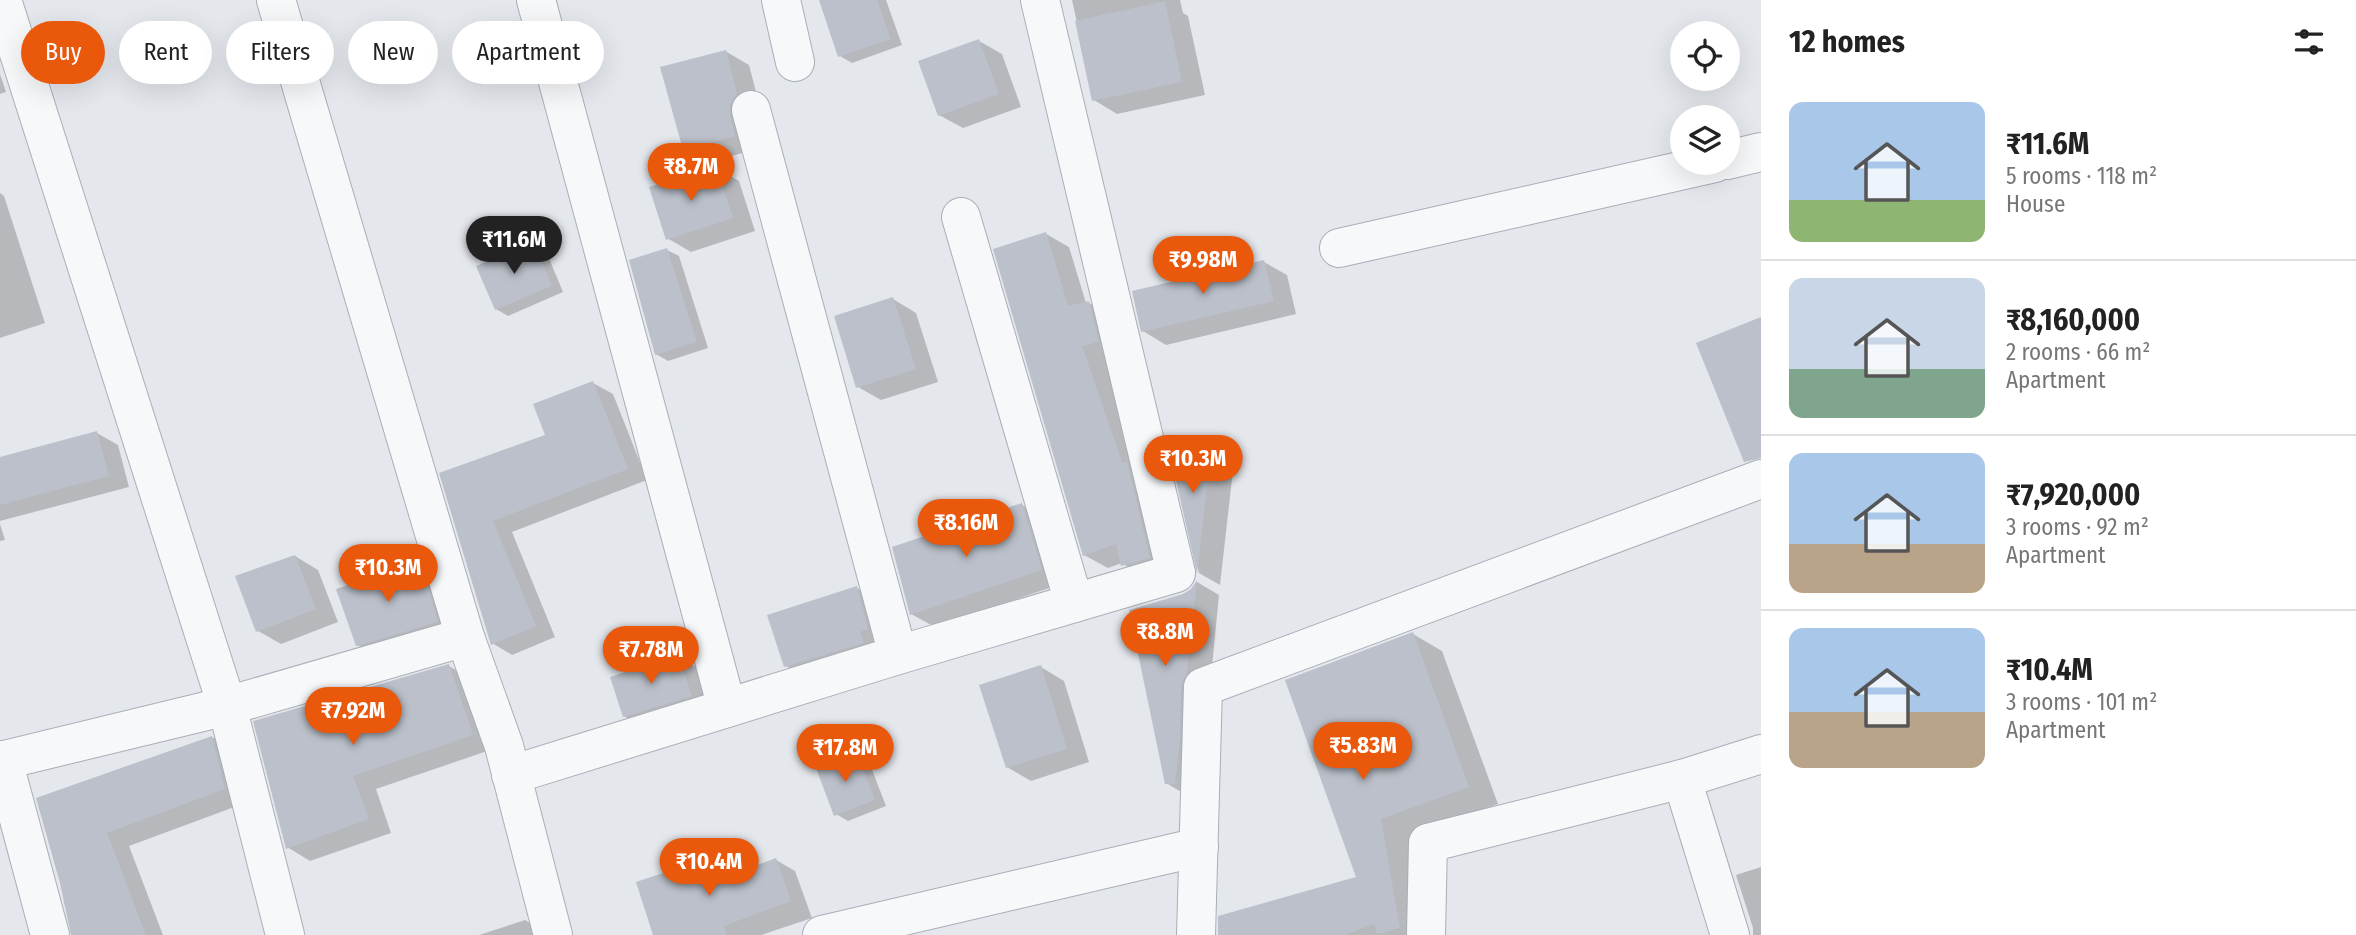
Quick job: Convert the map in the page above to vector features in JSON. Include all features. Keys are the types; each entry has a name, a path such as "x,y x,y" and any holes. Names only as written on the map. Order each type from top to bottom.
{"street":[{"path":"2,0 226,706 285,935"},
{"path":"276,0 465,637 504,746 553,935"},
{"path":"536,0 727,708"},
{"path":"781,0 795,62"},
{"path":"511,775 898,655 1176,573 1040,0"},
{"path":"751,110 898,655"},
{"path":"1740,157 1761,152"},
{"path":"1339,248 1670,173"},
{"path":"961,217 1074,603"},
{"path":"1196,935 1203,687 1761,479"},
{"path":"50,935 1,761 226,706 465,637"},
{"path":"1426,935 1428,843 1682,779 1761,754"},
{"path":"1682,779 1730,935"},
{"path":"822,935 1199,847"}],"building":[{"path":"819,0 877,0 891,39 838,57"},
{"path":"1165,1 1182,82 1092,101 1075,21"},
{"path":"979,39 999,94 938,116 918,61"},
{"path":"726,50 737,93 730,105 735,136 683,150 660,67"},
{"path":"716,166 733,218 666,240 649,187"},
{"path":"1046,232 1068,306 1089,301 1099,342 1082,346 1122,462 1127,462 1150,558 1121,566 1116,544 1083,556 993,249"},
{"path":"534,242 552,286 495,310 476,266"},
{"path":"667,248 697,342 655,355 629,260"},
{"path":"1264,260 1274,301 1141,332 1132,291"},
{"path":"893,297 916,369 856,388 834,316"},
{"path":"1761,317 1761,458 1744,462 1696,343"},
{"path":"593,381 628,469 493,521 536,626 491,645 439,473 545,435 533,404"},
{"path":"97,431 109,476 0,505 0,457"},
{"path":"1210,454 1205,504 1197,574 1171,458"},
{"path":"1022,503 1042,570 910,615 892,547"},
{"path":"295,555 316,609 256,632 235,576"},
{"path":"420,561 438,622 356,646 336,589"},
{"path":"1197,580 1187,673 1181,686 1180,740 1175,784 1165,784 1129,610 1183,594 1191,589"},
{"path":"857,586 868,629 860,632 864,643 784,667 767,615"},
{"path":"1413,632 1469,787 1381,819 1400,928 1377,934 1374,924 1345,935 1218,935 1218,916 1356,877 1285,680"},
{"path":"678,655 692,696 623,717 610,677"},
{"path":"449,664 473,735 353,776 369,819 286,849 253,721"},
{"path":"1041,665 1067,749 1006,768 979,685"},
{"path":"212,736 225,789 107,833 146,935 71,935 60,883 36,798"},
{"path":"857,753 875,800 834,816 816,768"},
{"path":"776,858 791,901 724,926 727,935 653,935 636,882 702,860 710,883"}]}
